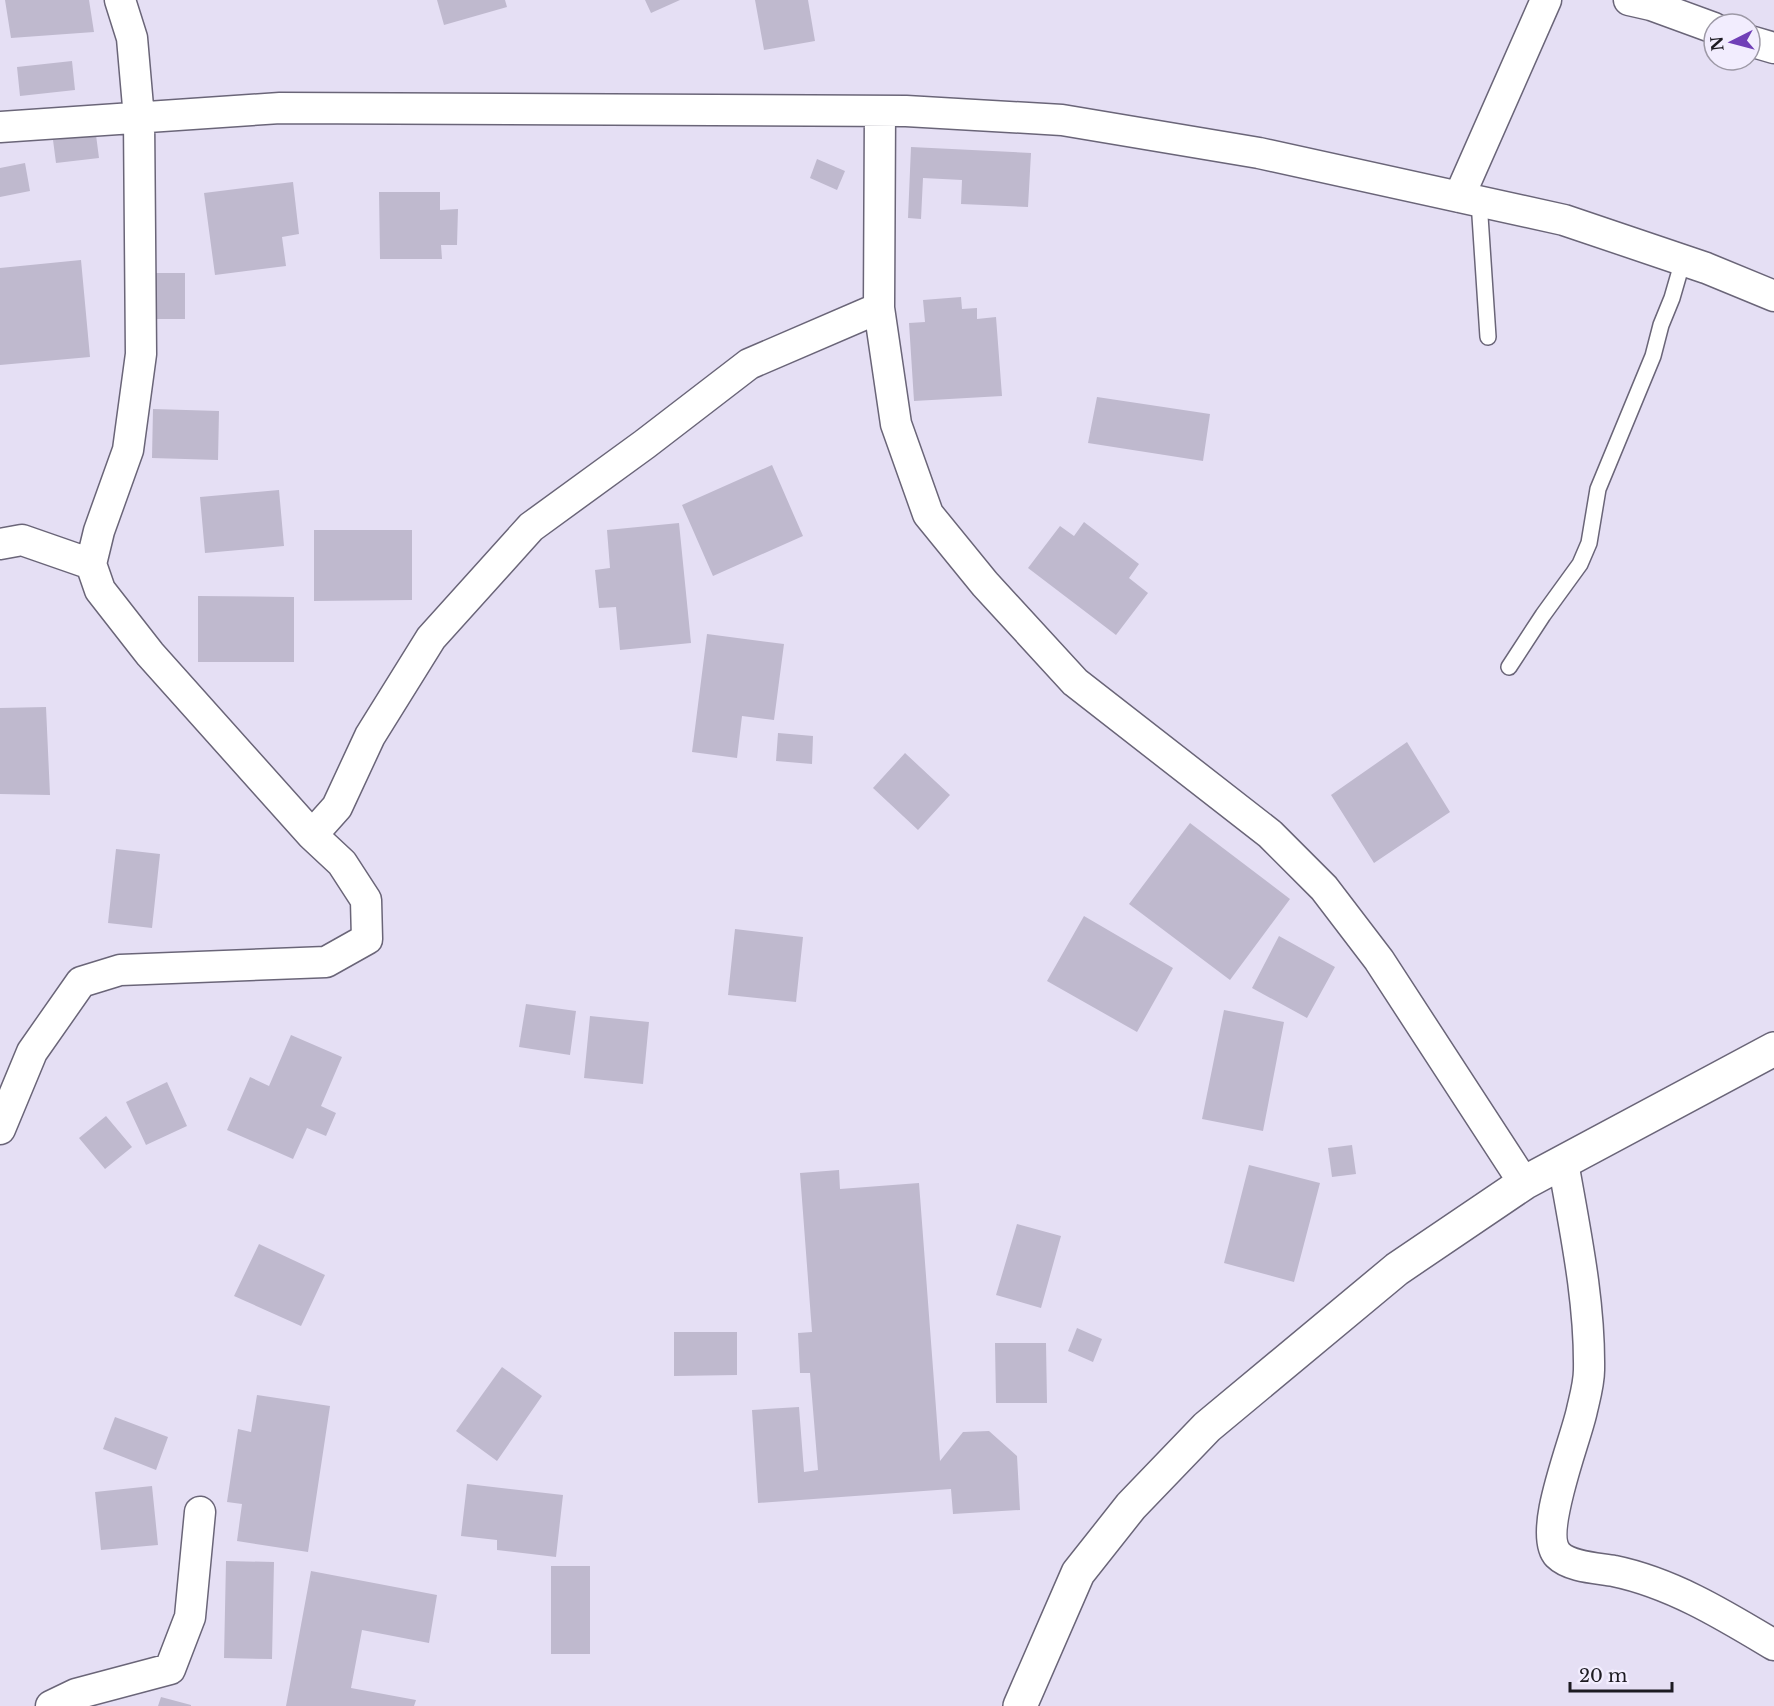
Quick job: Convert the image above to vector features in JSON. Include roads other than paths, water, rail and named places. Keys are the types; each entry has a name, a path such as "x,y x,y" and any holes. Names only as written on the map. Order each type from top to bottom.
{"main road":[{"path":"1020,1706 1078,1573 1131,1506 1207,1427 1397,1269 1524,1183 1774,1049"}],"street":[{"path":"0,1128 32,1052 81,982 120,970 326,962 367,939 366,900 342,863 312,835 150,654 100,590 91,564 99,531 128,450 141,354 139,118 132,38 120,0"},
{"path":"1469,199 1546,0"},
{"path":"1629,0 1651,5 1702,24"},
{"path":"0,127 280,108 880,111 1062,120 1259,153 1564,220 1683,260 1774,296"},
{"path":"880,111 879,308 897,424 928,514 985,584 1075,682 1270,834 1324,888 1379,960 1524,1183"},
{"path":"312,835 337,807 369,736 431,638 531,527 749,364 879,308"},
{"path":"0,544 21,540 91,564"},
{"path":"1563,1162 1585,1292 1589,1372 1582,1413 1551,1518 1550,1540 1556,1553 1566,1562 1632,1575 1706,1604 1774,1645"},
{"path":"51,1706 76,1694 170,1669 190,1617 200,1512"}],"lane":[{"path":"1469,199 1488,337"},
{"path":"1509,667 1580,564 1589,543 1598,489 1653,356 1683,260"}]}
